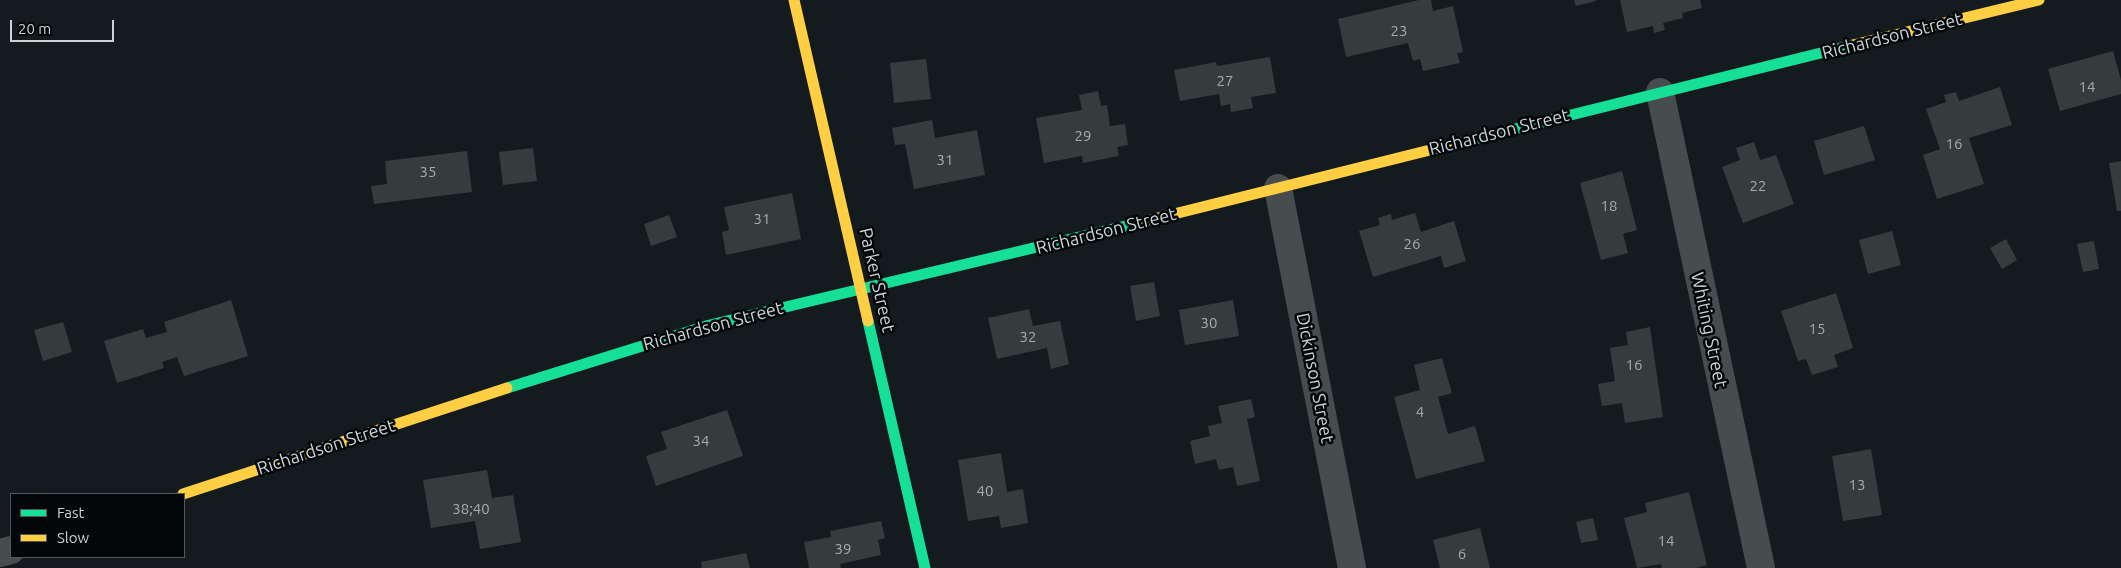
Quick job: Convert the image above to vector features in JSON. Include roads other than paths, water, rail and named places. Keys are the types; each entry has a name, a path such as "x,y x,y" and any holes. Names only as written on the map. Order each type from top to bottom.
{"street":[{"name":"Parker Street","path":"794,0 925,568"},
{"name":"Richardson Street","path":"185,493 594,359 710,325 1045,247 1660,92 2039,0"},
{"name":"Whiting Street","path":"1660,92 1760,568"},
{"name":"Dickinson Street","path":"1278,188 1352,568"}]}
